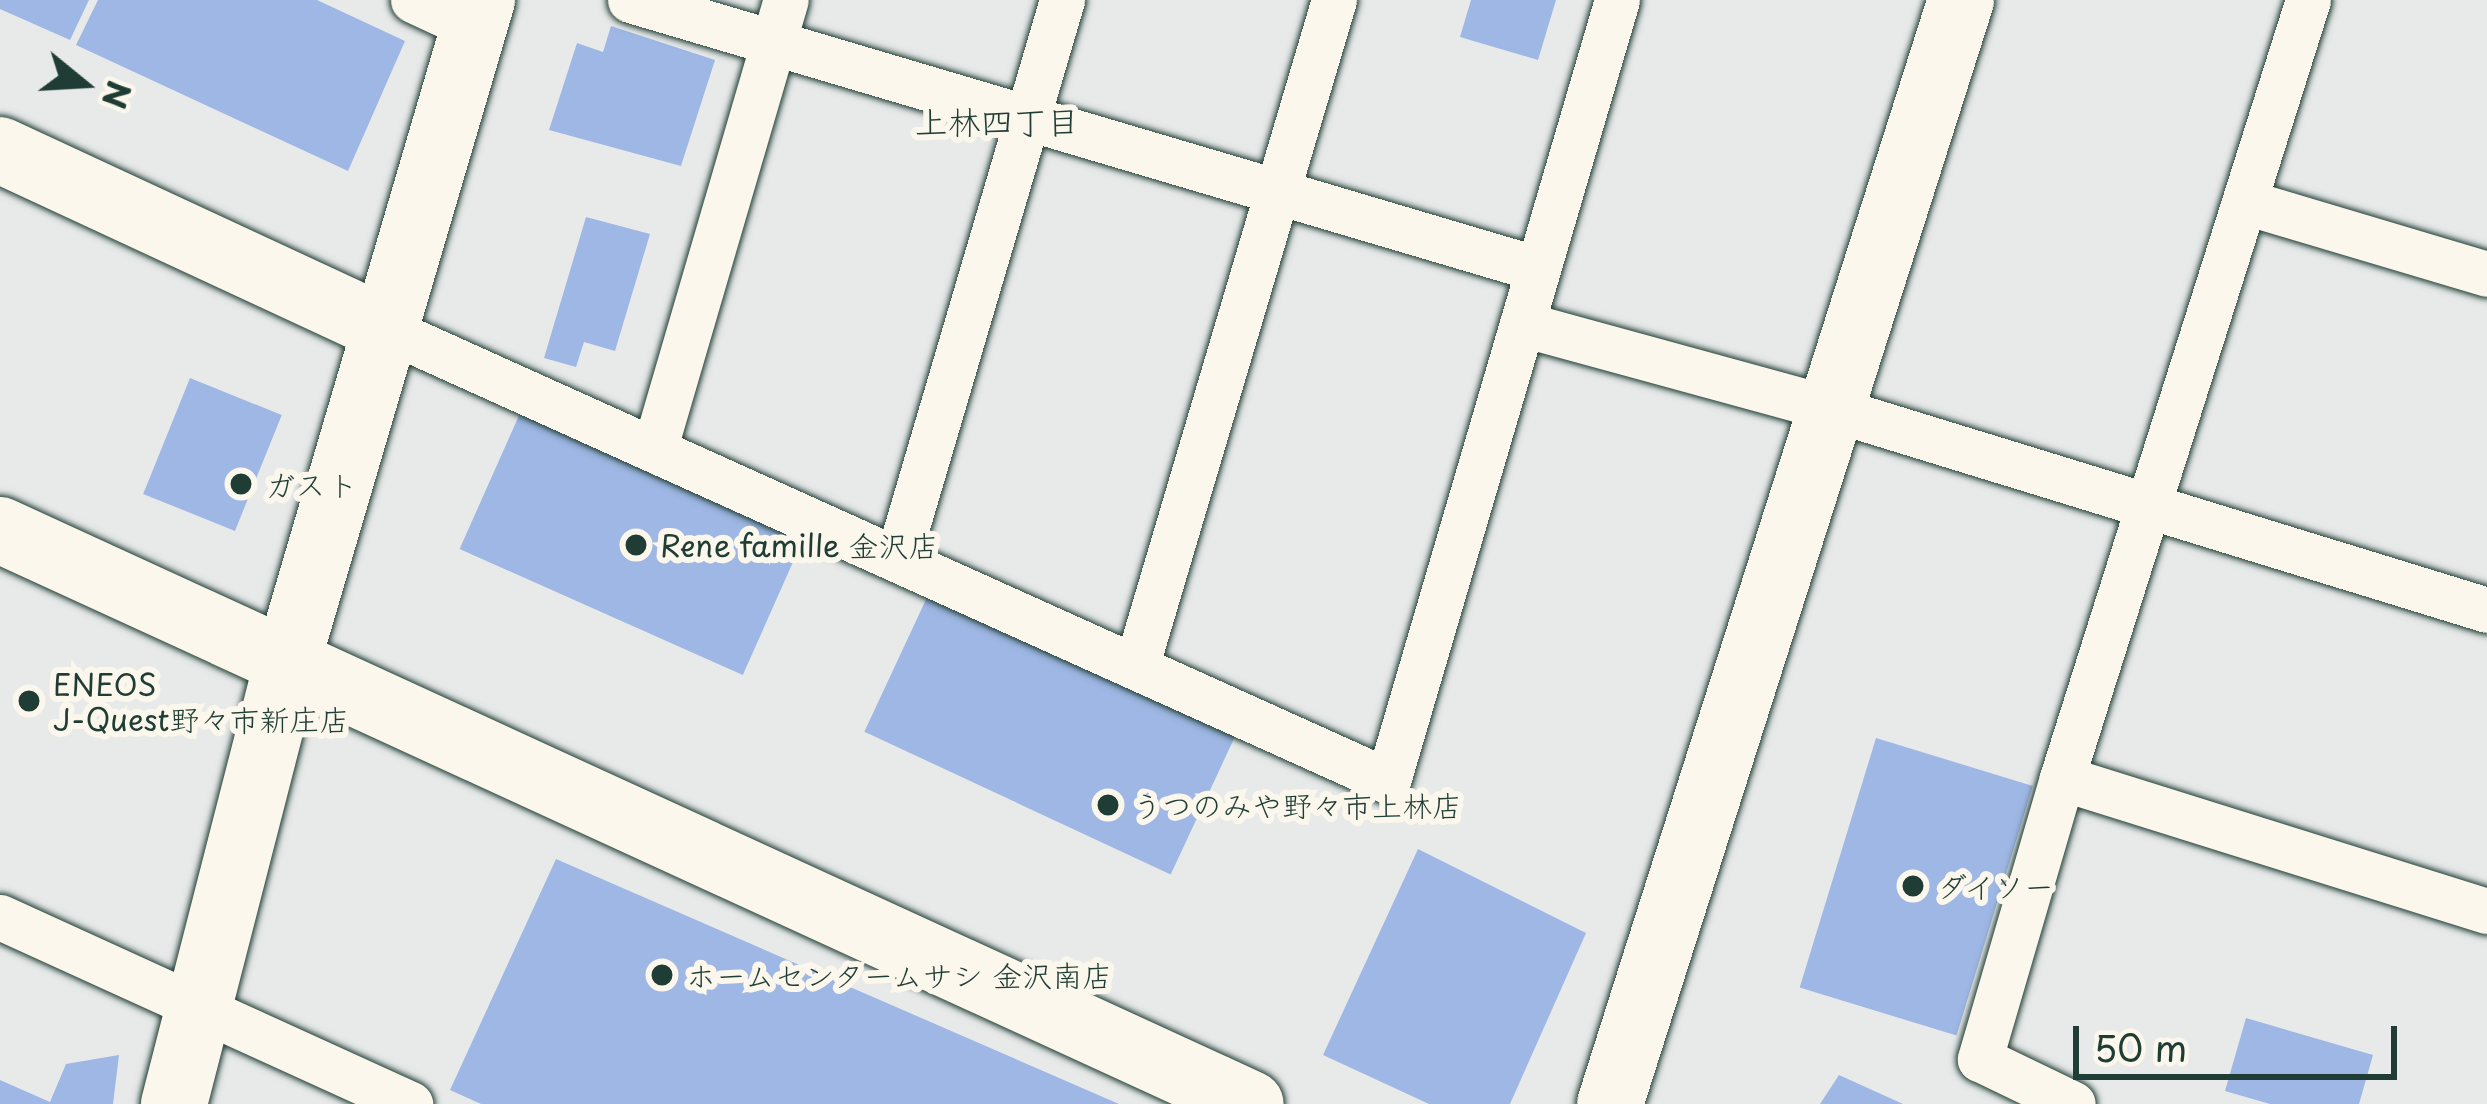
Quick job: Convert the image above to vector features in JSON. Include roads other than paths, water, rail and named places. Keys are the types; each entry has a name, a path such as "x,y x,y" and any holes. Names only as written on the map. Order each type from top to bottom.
{"street":[{"path":"174,1104 195,1006 287,663 478,14 413,0"},
{"path":"630,0 780,20 1028,117 1538,269"},
{"path":"898,557 1062,0"},
{"path":"1136,664 1334,0"},
{"path":"0,150 1388,781 1617,0"},
{"path":"1610,1104 1961,0"},
{"path":"2073,1104 1980,1059 2062,778 2153,508 2308,0"},
{"path":"655,447 780,20"},
{"path":"2249,203 2487,274"},
{"path":"1522,324 1833,409 2487,610"},
{"path":"0,530 1251,1104"},
{"path":"2062,778 2487,911"},
{"path":"0,917 410,1104"}],"place":[{"name":"ガスト","path":"241,484"},
{"name":"Rene famille 金沢店","path":"636,545"},
{"name":"ENEOS J-Quest野々市新庄店","path":"29,701"},
{"name":"うつのみや野々市上林店","path":"1108,805"},
{"name":"ダイソー","path":"1913,886"},
{"name":"ホームセンタームサシ 金沢南店","path":"662,975"}],"district":[{"name":"上林四丁目","path":"997,121"}]}
